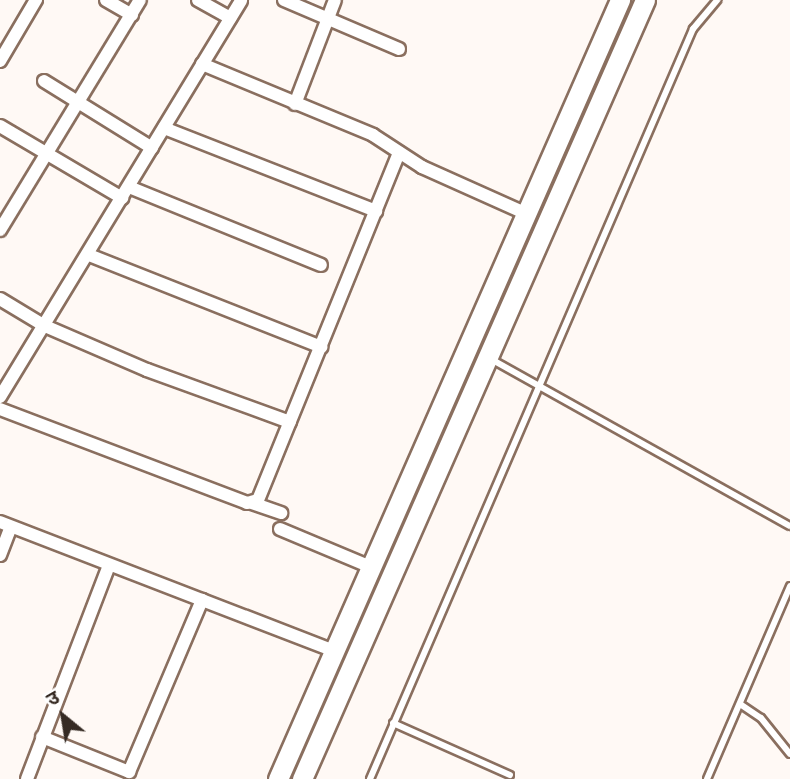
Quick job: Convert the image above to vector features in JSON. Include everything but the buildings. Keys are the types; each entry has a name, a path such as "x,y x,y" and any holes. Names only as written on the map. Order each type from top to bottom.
{"main road":[{"path":"278,779 620,0"},
{"path":"302,779 645,0"}],"street":[{"path":"0,61 36,0"},
{"path":"106,0 132,15"},
{"path":"0,230 141,0"},
{"path":"198,0 230,18"},
{"path":"0,397 89,255 241,0"},
{"path":"284,0 399,49"},
{"path":"295,104 335,0"},
{"path":"202,64 373,135 422,167 527,214"},
{"path":"44,81 152,148"},
{"path":"0,126 126,193 321,265"},
{"path":"164,128 376,211"},
{"path":"252,503 262,494 399,152"},
{"path":"89,255 321,347"},
{"path":"0,299 45,326 147,370 290,422"},
{"path":"0,409 281,513"},
{"path":"0,555 5,524 335,651"},
{"path":"280,529 371,567"},
{"path":"27,779 109,565"},
{"path":"42,737 128,776 202,600"}],"lane":[{"path":"370,779 537,384 693,30 718,0"},
{"path":"489,358 790,526"},
{"path":"707,779 790,586"},
{"path":"740,704 761,718 790,754"},
{"path":"393,723 510,775"}]}
